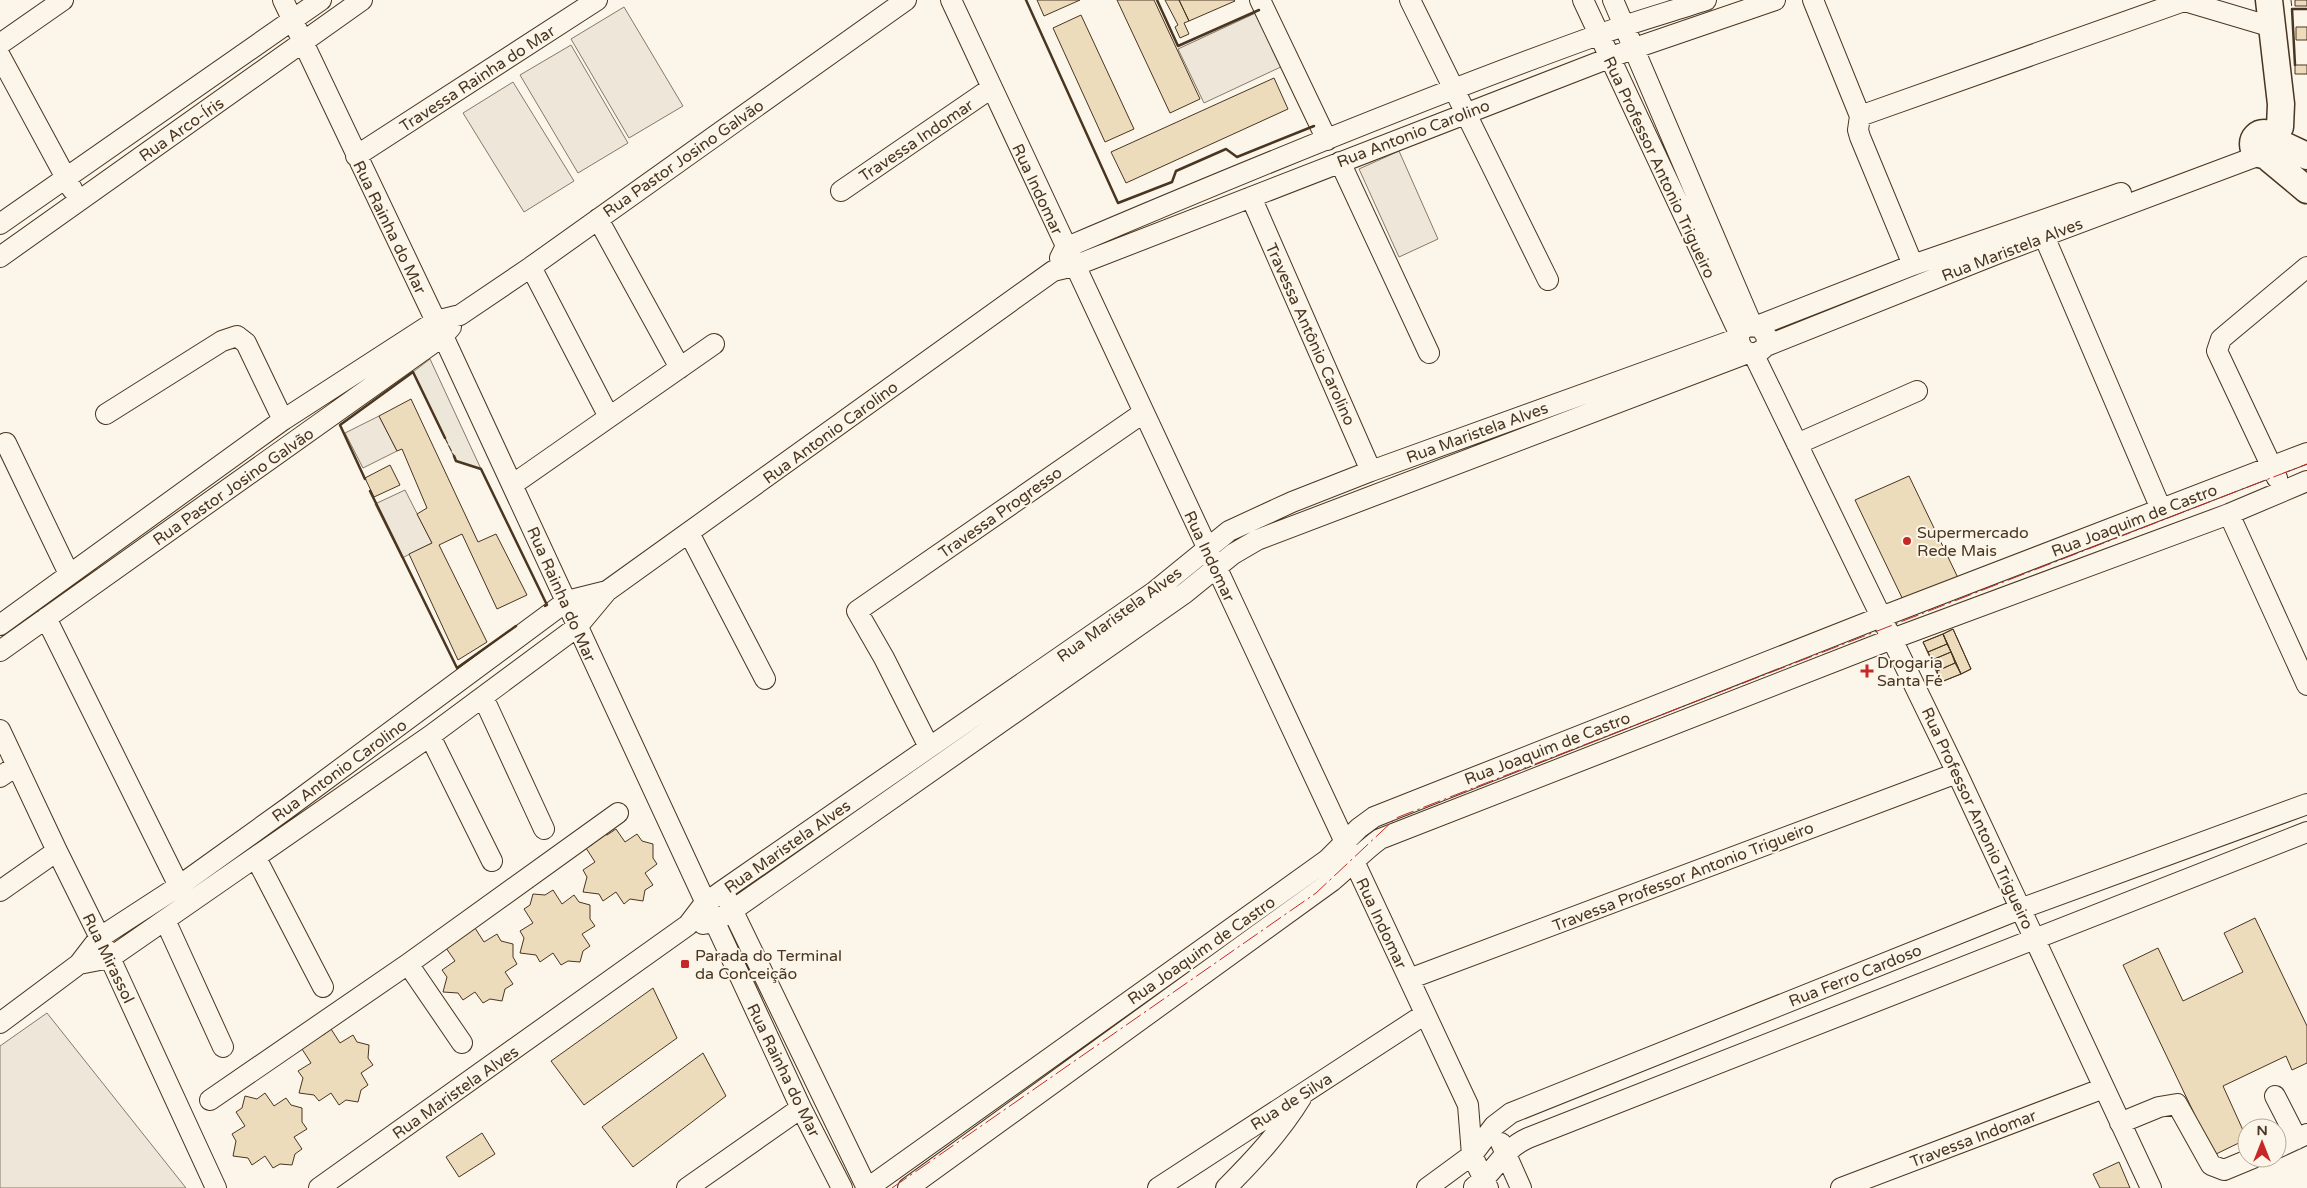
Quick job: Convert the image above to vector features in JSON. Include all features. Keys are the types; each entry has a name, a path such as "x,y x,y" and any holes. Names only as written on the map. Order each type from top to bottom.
{"main road":[{"path":"2266,145 2276,72 2269,0"},
{"path":"2266,145 2307,156"},
{"path":"2266,145 2307,190"}],"street":[{"path":"0,44 63,0"},
{"name":"Rua Rainha do Mar","path":"283,0 356,156 440,328 567,601 577,627 704,904 801,1108 842,1188"},
{"name":"Rua Arco-Íris","path":"0,224 64,177 321,0"},
{"name":"Rua Arco-Íris","path":"0,257 362,0"},
{"name":"Travessa Rainha do Mar","path":"356,156 598,0"},
{"name":"Rua Pastor Josino Galvão","path":"0,625 284,420 460,315 598,220 906,0"},
{"path":"1260,0 1327,140"},
{"path":"1410,0 1548,280"},
{"name":"Rua Professor Antonio Trigueiro","path":"1582,0 1608,58 1752,340"},
{"name":"Rua Professor Antonio Trigueiro","path":"1613,0 1635,48 1787,423 1957,773 2150,1188"},
{"name":"Rua Antonio Carolino","path":"79,964 110,958 430,736 577,627 607,591 1053,271 1074,266 1608,58 1775,0"},
{"path":"1813,0 1860,116 1858,130 1860,137 1913,265"},
{"path":"1860,116 2182,0 2272,27"},
{"name":"Rua Antonio Carolino","path":"1053,271 1065,248 1204,188 1454,88 1598,35 1699,1"},
{"name":"Rua Indomar","path":"950,2 1468,1105 1472,1155 1481,1185"},
{"path":"0,56 64,177 80,201"},
{"name":"Travessa Indomar","path":"841,191 990,89"},
{"name":"Rua Maristela Alves","path":"319,1188 688,925 704,904 722,891 1154,592 1229,531 1292,502 1371,471 1752,340 2044,236 2266,145"},
{"name":"Rua Maristela Alves","path":"688,925 714,922 733,910 1177,599 1233,554 1257,540 1752,340 1913,265 2266,145"},
{"path":"1340,162 1429,353"},
{"path":"1204,188 1215,210"},
{"name":"Travessa Antônio Carolino","path":"1251,197 1371,471"},
{"path":"598,220 680,368"},
{"path":"2044,236 2161,509"},
{"path":"2282,492 2216,351 2221,339 2307,266"},
{"path":"531,267 609,417"},
{"name":"Rua Pastor Josino Galvão","path":"0,651 440,328"},
{"name":"Rua Pastor Josino Galvão","path":"106,414 222,341 237,336 246,343 284,420"},
{"path":"512,485 714,344"},
{"path":"1797,444 1917,391"},
{"name":"Travessa Progresso","path":"929,748 884,658 856,611 1142,413"},
{"path":"6,443 69,574"},
{"name":"Rua Joaquim de Castro","path":"867,1188 1327,860 1359,828 1394,808 2307,453"},
{"name":"Rua Joaquim de Castro","path":"908,1188 1324,886 1354,863 1366,848 1397,832 1892,639 2229,514 2307,481"},
{"path":"2229,514 2307,684"},
{"path":"2123,524 2136,549"},
{"path":"690,533 765,679"},
{"name":"Rua Antonio Carolino","path":"0,1023 79,964 99,938 179,886 290,807 567,601 607,591"},
{"path":"46,618 179,886"},
{"path":"483,697 544,829"},
{"name":"Rua Mirassol","path":"0,730 8,772 57,851 110,958 216,1188"},
{"path":"430,736 492,861"},
{"name":"Travessa Professor Antonio Trigueiro","path":"1409,979 1957,773"},
{"name":"Rua Ferro Cardoso","path":"1427,1188 1472,1155 1494,1126 1511,1112 2020,909 2307,804"},
{"path":"290,807 302,826"},
{"path":"210,1100 408,964 618,813"},
{"name":"Rua Ferro Cardoso","path":"1481,1185 1505,1152 1528,1138 2307,832"},
{"path":"0,891 57,851"},
{"path":"256,858 323,987"},
{"name":"Rua Rainha do Mar","path":"722,891 733,910 867,1188"},
{"path":"165,920 223,1047"},
{"path":"408,964 462,1044"},
{"name":"Rua de Silva","path":"1158,1188 1211,1151 1303,1094 1425,1014"},
{"path":"1631,1064 1644,1092"},
{"name":"Travessa Indomar","path":"1841,1188 2104,1088"},
{"path":"1569,1090 1581,1117"},
{"path":"1226,1188 1281,1129 1303,1094"},
{"path":"2275,1096 2302,1137 2287,1144"},
{"path":"2120,1123 2159,1107 2177,1104 2210,1166 2224,1170 2237,1165"},
{"name":"Rua Indomar","path":"1468,1105 1494,1126 1521,1188"},
{"path":"687,1188 801,1108"}],"shaded area":[{"path":"624,7 683,106 629,138 571,39"},
{"path":"1260,11 1285,65 1204,103 1178,49"},
{"path":"571,45 628,143 578,173 520,75"},
{"path":"513,82 574,181 524,212 463,113"},
{"path":"1399,151 1438,239 1399,257 1359,169"},
{"path":"430,359 481,469 456,461 413,372"},
{"path":"379,416 397,451 363,468 345,433"},
{"path":"405,490 432,543 402,558 375,504"},
{"path":"47,1013 186,1188 0,1188 0,1046"}],"building":[{"path":"1037,0 1080,0 1044,16"},
{"path":"1117,0 1154,0 1200,99 1170,113"},
{"path":"1165,0 1179,0 1189,21 1184,23 1189,34 1180,38 1175,27 1178,25"},
{"path":"1179,0 1234,0 1235,1 1189,21"},
{"path":"2295,0 2307,0 2307,6 2295,6"},
{"path":"1081,15 1134,129 1105,142 1053,28"},
{"path":"2296,27 2307,27 2307,40 2296,40"},
{"path":"2295,65 2307,65 2307,74 2295,74"},
{"path":"1274,78 1288,109 1126,183 1111,152"},
{"path":"411,399 478,542 496,534 527,595 497,609 462,534 439,545 487,642 458,660 409,554 432,543 417,514 427,508 402,449 397,451 379,416"},
{"path":"390,465 400,485 374,497 365,478"},
{"name":"Supermercado Rede Mais","path":"1909,476 1960,582 1906,606 1855,500"},
{"path":"1953,629 1971,669 1961,674 1943,634"},
{"path":"1953,629 1971,669 1961,674 1943,634"},
{"path":"1943,634 1961,674 1941,682 1923,642"},
{"path":"1943,634 1947,644 1928,652 1923,642"},
{"path":"1947,644 1951,652 1932,660 1928,652"},
{"path":"1951,652 1955,663 1937,671 1932,660"},
{"path":"1955,663 1961,674 1941,682 1937,671"},
{"path":"616,829 625,842 637,834 642,841 653,844 653,858 657,864 645,873 653,885 645,890 643,901 630,899 624,904 616,892 603,901 599,894 583,892 587,877 583,870 595,862 586,848 593,844 595,832 607,835"},
{"path":"553,890 562,904 574,895 579,902 590,905 590,919 595,926 582,934 590,946 583,951 580,962 568,961 561,965 553,953 540,962 536,955 520,953 524,938 520,931 533,923 524,909 530,905 533,894 545,895"},
{"path":"2255,918 2307,1026 2307,1063 2292,1070 2286,1056 2223,1086 2237,1118 2237,1144 2214,1155 2123,965 2158,948 2183,1001 2243,972 2224,933"},
{"path":"475,928 484,942 497,934 501,941 513,944 513,957 517,964 505,972 513,984 505,989 502,1001 490,999 483,1003 475,992 463,1000 458,993 443,992 447,977 442,970 455,961 446,948"},
{"path":"653,988 677,1038 584,1105 551,1061"},
{"path":"331,1029 340,1043 353,1035 357,1042 369,1045 368,1058 373,1065 361,1073 368,1085 361,1090 358,1102 346,1100 339,1105 331,1093 319,1101 314,1095 299,1093 303,1078 298,1071 311,1063 302,1049 311,1033 323,1035"},
{"path":"703,1053 726,1096 633,1167 602,1127"},
{"path":"265,1093 274,1106 286,1098 291,1105 302,1108 302,1122 307,1129 294,1137 302,1149 295,1154 292,1165 280,1164 273,1168 265,1156 252,1165 248,1158 233,1156 236,1141 232,1134 245,1126 236,1112 242,1108 245,1096 257,1099"},
{"path":"482,1133 495,1154 459,1177 446,1157"},
{"path":"2119,1162 2130,1188 2100,1188 2093,1174"}],"fence":[{"path":"2291,0 2292,9"},
{"path":"445,438 454,456"}],"wall":[{"path":"1026,0 1118,203 1172,182 1176,171 1226,149 1237,157 1314,126"},
{"path":"1157,0 1178,46 1259,10"},
{"path":"2295,65 2292,9 2307,9"},
{"path":"365,479 340,425 413,372 445,438"},
{"path":"454,456 456,461 481,469 547,605 545,606"},
{"path":"370,491 457,668 516,626"}],"power":[{"path":"892,1188 1316,893 1396,818 2307,464"}],"place":[{"name":"Supermercado Rede Mais","path":"1907,541"},
{"name":"Drogaria Santa Fé","path":"1867,671"},
{"name":"Parada do Terminal da Conceição","path":"685,964"}]}
